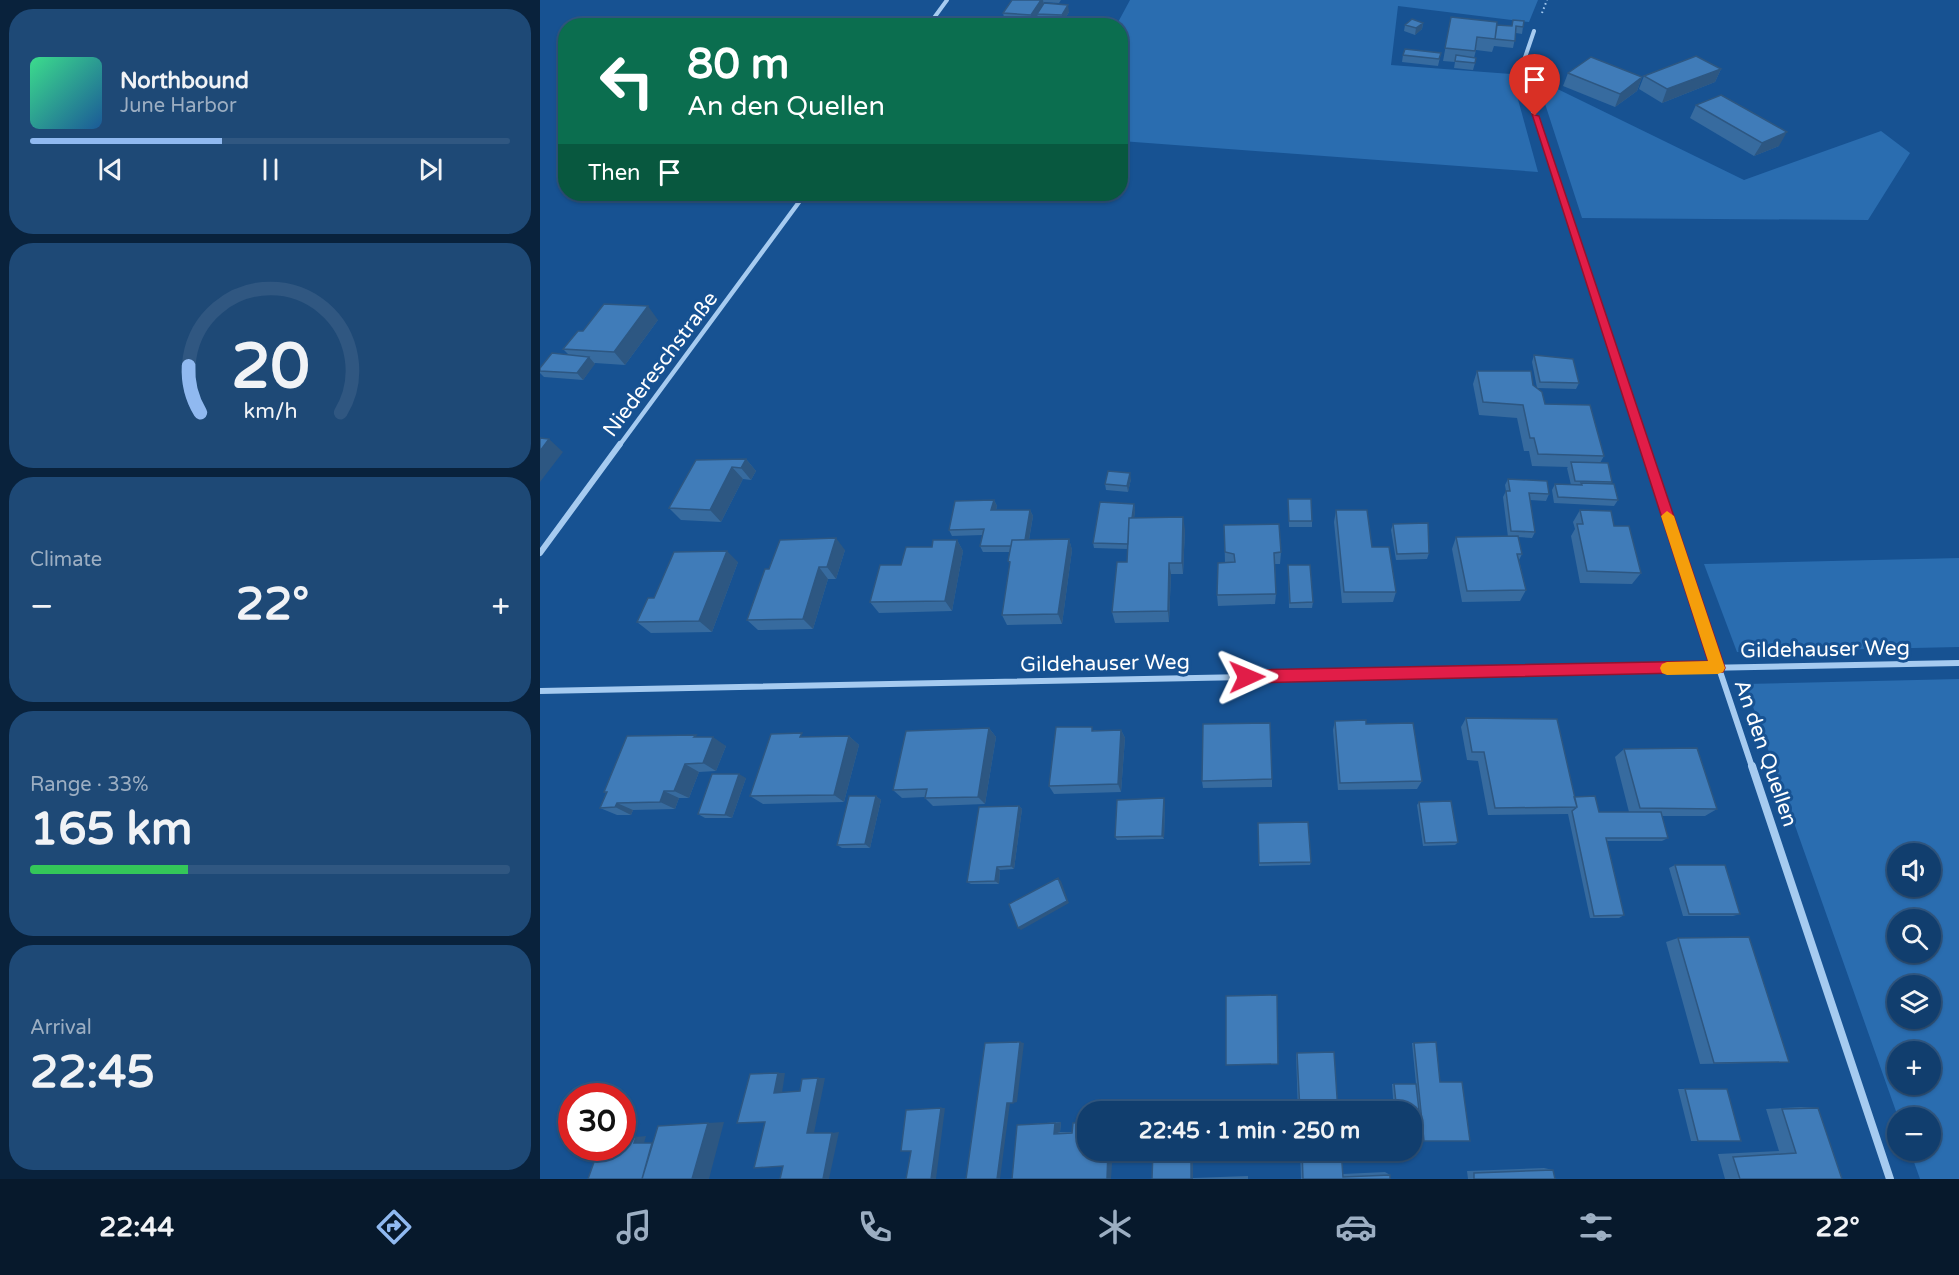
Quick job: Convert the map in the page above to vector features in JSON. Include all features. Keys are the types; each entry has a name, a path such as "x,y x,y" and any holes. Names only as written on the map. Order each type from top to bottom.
{"street":[{"path":"934,18 947,0"},
{"name":"An den Quellen","path":"1534,31 1520,72 1890,1179"},
{"name":"Niedereschstraße","path":"540,553 801,201"},
{"name":"Gildehauser Weg","path":"540,691 1959,663"}],"shaded area":[{"path":"1130,0 1538,0 1529,22 1398,6 1391,65 1511,74 1538,172 1128,142 1128,18 1120,18"},
{"path":"1537,79 1744,180 1881,131 1910,153 1868,220 1582,218"},
{"path":"1959,558 1959,647 1737,652 1704,564"},
{"path":"1959,679 1959,1179 1920,1179 1914,1161 1941,1161 1941,1107 1894,1107 1890,1095 1941,1095 1941,1041 1887,1041 1887,1086 1745,684"}],"building":[{"path":"1012,0 1041,0 1031,15 1003,13"},
{"path":"1044,3 1068,5 1062,15 1037,14"},
{"path":"1451,17 1497,22 1495,39 1477,37 1475,51 1445,48"},
{"path":"1412,19 1423,23 1416,28 1405,25"},
{"path":"1513,20 1524,21 1523,27 1516,26 1515,41 1495,39 1497,25 1512,26"},
{"path":"1405,49 1441,53 1439,59 1403,55"},
{"path":"1456,55 1476,58 1475,63 1455,61"},
{"path":"1696,56 1721,69 1667,89 1644,76"},
{"path":"1591,57 1642,77 1620,94 1568,73"},
{"path":"1721,95 1787,132 1762,143 1696,105"},
{"path":"604,304 648,306 614,352 563,349 578,331 583,331"},
{"path":"552,353 589,357 577,373 540,371"},
{"path":"1534,355 1573,359 1579,383 1540,382"},
{"path":"1477,371 1531,371 1533,385 1542,392 1545,404 1590,405 1604,456 1538,454 1534,438 1530,438 1523,405 1483,402"},
{"path":"540,438 549,439 540,451"},
{"path":"746,459 741,468 732,467 710,510 669,508 696,460"},
{"path":"1571,462 1608,463 1612,482 1575,481"},
{"path":"1108,471 1130,473 1127,486 1105,484"},
{"path":"1508,479 1547,481 1549,494 1529,493 1535,532 1511,531 1506,491 1510,491"},
{"path":"1581,483 1614,484 1618,500 1558,497 1555,484 1582,485"},
{"path":"1288,499 1311,499 1312,521 1289,521"},
{"path":"994,500 991,510 1030,510 1025,540 1012,540 1011,546 980,546 984,529 949,530 955,501"},
{"path":"1100,502 1134,504 1132,518 1129,518 1128,544 1093,543"},
{"path":"1336,510 1367,510 1372,547 1389,547 1396,592 1344,592"},
{"path":"1580,510 1611,511 1614,526 1629,526 1641,573 1587,571 1577,524 1583,524"},
{"path":"1183,517 1182,563 1169,563 1168,611 1112,612 1117,562 1127,562 1129,518"},
{"path":"1428,523 1429,553 1397,554 1393,524"},
{"path":"1279,524 1281,552 1274,553 1276,594 1217,595 1218,563 1235,562 1234,554 1225,552 1224,525"},
{"path":"1518,536 1522,554 1517,554 1526,590 1467,591 1456,537"},
{"path":"836,538 827,567 819,567 803,619 747,620 765,569 769,569 780,540"},
{"path":"1069,539 1058,614 1002,615 1012,540"},
{"path":"933,540 957,540 945,601 870,602 880,565 901,565 906,547 932,547"},
{"path":"727,551 699,621 637,622 648,598 654,598 674,552"},
{"path":"1288,565 1310,565 1313,602 1290,603"},
{"path":"1466,718 1557,719 1577,807 1495,808 1484,752 1472,752"},
{"path":"1366,720 1366,724 1413,723 1422,781 1340,783 1335,721"},
{"path":"1270,723 1272,779 1202,781 1203,724"},
{"path":"1056,727 1092,727 1092,731 1121,730 1118,784 1049,786"},
{"path":"989,728 978,797 925,798 927,789 893,790 906,731"},
{"path":"802,733 800,737 849,736 834,795 750,796 771,734"},
{"path":"696,735 694,737 713,737 703,763 685,764 674,791 664,791 660,802 617,803 615,807 600,808 607,792 604,792 627,736"},
{"path":"1697,748 1717,809 1640,808 1624,749"},
{"path":"712,774 739,774 725,815 698,814"},
{"path":"849,796 876,796 865,844 837,845"},
{"path":"1595,796 1599,812 1661,812 1668,838 1606,838 1624,915 1594,916 1572,811 1577,807 1574,797"},
{"path":"1164,798 1162,836 1115,837 1117,800"},
{"path":"1451,801 1458,842 1425,843 1419,802"},
{"path":"1019,806 1011,866 997,867 995,881 967,882 979,807"},
{"path":"1308,822 1311,862 1259,863 1258,823"},
{"path":"1675,865 1725,865 1740,914 1689,914"},
{"path":"1058,878 1067,901 1018,928 1009,904"},
{"path":"1749,937 1789,1062 1714,1063 1678,938"},
{"path":"1277,995 1278,1064 1226,1065 1226,996"},
{"path":"1020,1042 1013,1103 1007,1103 997,1179 966,1179 985,1043"},
{"path":"1436,1042 1440,1082 1462,1082 1470,1141 1424,1141 1422,1101 1420,1101 1414,1043"},
{"path":"1334,1052 1337,1101 1299,1101 1297,1053"},
{"path":"778,1073 774,1093 800,1091 802,1079 818,1078 807,1133 832,1133 823,1179 780,1179 783,1166 754,1168 765,1122 737,1123 750,1074"},
{"path":"1394,1084 1416,1084 1418,1101 1396,1101"},
{"path":"1685,1089 1727,1089 1741,1141 1698,1141"},
{"path":"941,1108 931,1179 906,1179 911,1151 901,1151 906,1110"},
{"path":"1818,1108 1842,1179 1740,1179 1733,1157 1796,1153 1782,1109"},
{"path":"708,1123 692,1179 642,1179 658,1126"},
{"path":"1055,1123 1054,1134 1072,1133 1073,1123 1077,1123 1077,1161 1108,1161 1107,1179 1012,1179 1017,1125"},
{"path":"636,1143 652,1143 642,1179 588,1179 594,1161 636,1161"},
{"path":"1153,1161 1191,1161 1191,1179 1152,1179"},
{"path":"1302,1161 1342,1161 1343,1177 1390,1175 1390,1179 1303,1179"},
{"path":"1553,1170 1555,1179 1474,1179 1474,1173"}],"slow traffic":[{"path":"1667,516 1718,668 1667,668"}],"route":[{"path":"1247,677 1718,668 1535,116"}]}
